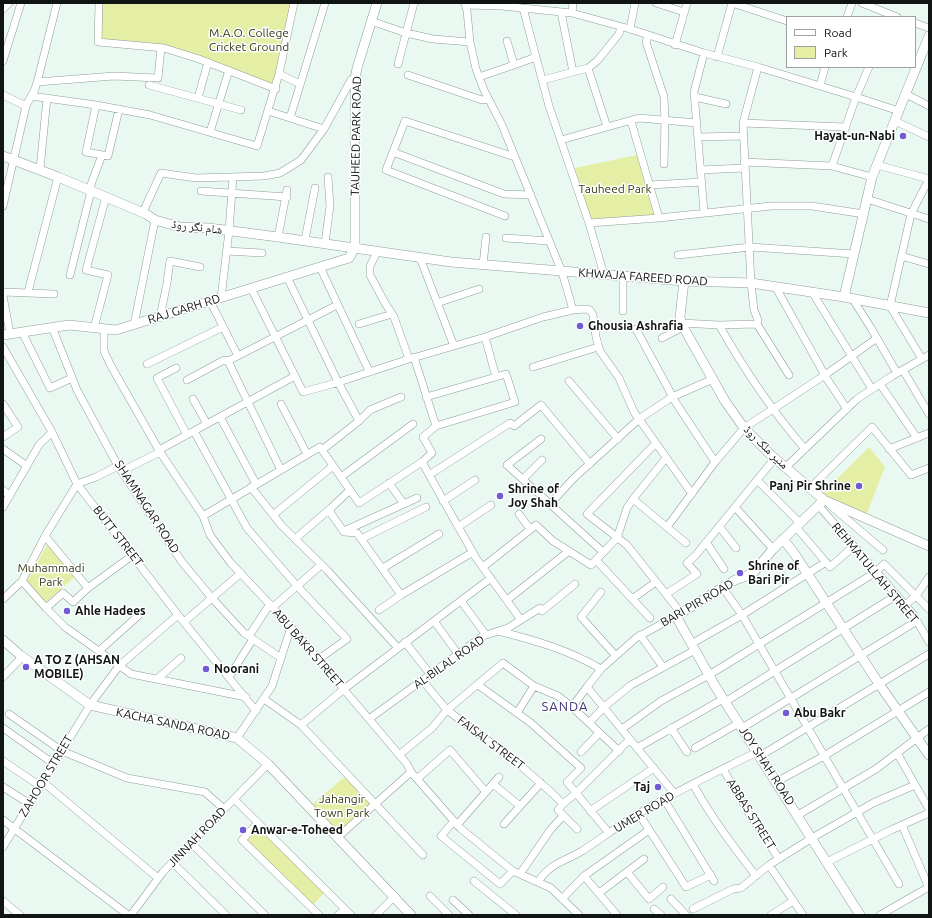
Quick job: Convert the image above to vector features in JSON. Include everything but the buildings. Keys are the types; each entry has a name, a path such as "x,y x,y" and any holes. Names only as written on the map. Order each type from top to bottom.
{"street":[{"path":"3,9 8,3"},
{"path":"3,61 21,3"},
{"path":"3,201 14,161 26,106 37,82 57,3"},
{"path":"100,3 98,42 161,48 208,62 276,89"},
{"path":"31,96 96,105 150,115 256,146 276,89 294,3"},
{"path":"290,118 325,3"},
{"name":"TAUHEED PARK ROAD","path":"355,247 355,79 377,3"},
{"path":"398,64 414,3"},
{"path":"572,13 573,3"},
{"path":"630,29 635,3"},
{"path":"656,3 684,12"},
{"path":"675,45 687,3"},
{"path":"718,57 732,3 786,22"},
{"path":"847,16 852,3"},
{"path":"862,3 894,16"},
{"path":"572,310 562,272 502,125 488,99 479,77 470,42 466,4 502,4 523,8 538,6 561,12 572,13 630,29 675,45 758,67 899,111"},
{"path":"523,8 542,80 589,223 604,275"},
{"path":"561,12 573,72"},
{"path":"371,21 406,33 433,39 470,42"},
{"path":"916,23 929,28"},
{"path":"542,80 588,68 597,60 619,34 621,27"},
{"path":"648,35 646,42 664,96 664,164"},
{"path":"929,36 872,177 854,254 848,297 929,414"},
{"path":"507,41 514,65"},
{"path":"37,82 114,76 158,78 161,48"},
{"path":"704,53 694,92 704,212"},
{"path":"479,77 536,57"},
{"path":"198,98 208,62"},
{"path":"758,67 742,123 751,283 754,310 758,320 757,324 789,375"},
{"path":"588,68 607,127"},
{"path":"820,86 825,68"},
{"path":"832,166 856,97 869,68"},
{"path":"210,132 229,70"},
{"path":"279,74 300,84"},
{"path":"408,75 482,100 488,99"},
{"path":"143,212 161,173 196,178 264,176 280,173 301,160 324,129 351,80 355,79"},
{"path":"149,85 241,110"},
{"path":"906,94 929,106"},
{"path":"3,95 26,106"},
{"path":"694,97 726,104"},
{"path":"40,170 47,98"},
{"path":"96,105 86,152 102,155 108,156 119,109"},
{"path":"268,111 324,129"},
{"path":"561,140 639,118 697,123"},
{"path":"505,216 386,170 405,121 515,157"},
{"path":"631,121 659,218"},
{"path":"895,122 929,136"},
{"path":"742,123 846,127"},
{"path":"698,137 743,136"},
{"path":"393,152 504,194 531,195"},
{"path":"70,274 90,190 102,155"},
{"name":"شام نگر روڈ","path":"3,156 58,176 143,212 155,220 180,227 210,228 355,247"},
{"path":"701,170 744,165 832,166 872,177"},
{"path":"877,165 929,179 911,214 900,256 890,306 922,359"},
{"path":"28,292 58,176"},
{"path":"222,298 233,177"},
{"path":"325,243 330,206 328,177"},
{"path":"650,185 702,182"},
{"path":"305,240 315,188"},
{"path":"201,191 287,194 278,237"},
{"path":"94,328 108,275 86,270 106,197"},
{"path":"867,200 929,219"},
{"path":"589,223 659,218 747,207 771,206 812,206 864,214"},
{"path":"134,325 155,220"},
{"path":"483,265 486,237"},
{"path":"506,238 549,241"},
{"name":"KHWAJA FAREED ROAD","path":"355,247 377,252 483,265 684,281 751,283 848,297 929,313"},
{"name":"RAJ GARH RD","path":"7,334 69,324 116,330 349,258 355,247"},
{"path":"678,255 750,247 854,254"},
{"path":"227,250 262,253"},
{"path":"377,252 370,266 370,275 392,314 412,358 436,426"},
{"path":"900,256 929,264"},
{"path":"420,258 454,346"},
{"path":"160,317 170,261 200,267"},
{"path":"320,267 369,372"},
{"path":"623,276 623,312"},
{"path":"287,277 338,382 359,421"},
{"name":"منیر ملک روڈ","path":"684,281 680,316 682,325 725,401 744,428 775,458 810,488 821,503 929,546"},
{"path":"775,286 824,375 847,409"},
{"path":"251,288 303,392 485,337 543,317 572,310 590,310 594,315 598,347 618,378 634,412 692,494"},
{"path":"437,303 479,288"},
{"path":"3,292 54,294"},
{"path":"812,292 872,389"},
{"path":"3,296 7,334"},
{"path":"210,301 238,356"},
{"path":"188,380 224,360 228,361 337,305"},
{"path":"358,324 392,314"},
{"path":"662,338 682,325 757,324"},
{"path":"719,325 736,354 773,409 805,449"},
{"name":"SHAMNAGAR ROAD","path":"52,327 77,390 120,469 182,562 244,633 281,658"},
{"path":"147,364 223,327"},
{"name":"ABU BAKR STREET","path":"104,329 104,351 110,366 160,451 203,516 210,535 230,562 292,627 407,764 411,772 455,823 513,871 551,888 579,915"},
{"path":"636,329 672,397 715,462"},
{"path":"22,332 50,388 72,378"},
{"path":"485,337 496,377"},
{"path":"667,527 715,462 744,428 877,338"},
{"name":"BUTT STREET","path":"3,347 52,432 77,484 178,615 256,710"},
{"path":"533,367 598,347"},
{"path":"786,467 857,399 929,355"},
{"path":"228,361 281,470"},
{"path":"176,368 157,378 187,435"},
{"path":"203,516 320,447 359,503 432,454 423,437 436,426 515,402 506,374 426,397"},
{"path":"3,599 22,581 45,536 77,484 120,469 160,451 206,424 295,376"},
{"path":"550,504 574,478 639,419 672,397 713,379"},
{"path":"569,381 618,439"},
{"path":"880,384 917,438"},
{"path":"322,450 359,421 370,410 402,397"},
{"path":"193,399 206,424"},
{"path":"3,404 18,427 3,437"},
{"path":"281,404 307,454"},
{"path":"429,475 510,423 514,426 541,405 590,464"},
{"path":"220,417 254,486 273,516 398,648"},
{"path":"340,477 413,424"},
{"path":"810,488 872,427 911,475 929,468"},
{"path":"194,431 247,528 297,586 347,638 319,659"},
{"path":"3,507 39,445 52,432"},
{"path":"889,449 929,433"},
{"path":"541,438 507,465 603,552"},
{"path":"656,443 587,514 627,545 666,594 679,614"},
{"path":"3,449 27,466"},
{"path":"483,567 536,525 554,541 591,565 617,538 627,508 632,499 666,458"},
{"path":"666,594 697,574 687,563 775,458"},
{"path":"523,479 542,460"},
{"path":"422,462 443,502 473,552 522,620"},
{"path":"273,516 333,466"},
{"path":"443,502 475,480"},
{"path":"757,480 798,525 830,567 853,546"},
{"path":"389,483 404,504"},
{"path":"3,490 10,496"},
{"path":"295,539 350,490"},
{"path":"344,532 416,498"},
{"path":"632,499 686,543"},
{"path":"821,503 883,550"},
{"name":"BARI PIR ROAD","path":"572,707 601,669 615,655 640,635 679,614 735,580 754,572 773,549 821,503"},
{"name":"REHMATULLAH STREET","path":"821,503 853,546 905,605 917,621 929,642"},
{"path":"458,527 492,505"},
{"path":"361,539 426,507"},
{"path":"735,507 773,549"},
{"path":"331,508 330,512 344,532"},
{"path":"519,514 530,529"},
{"path":"719,526 736,548"},
{"path":"344,532 357,533 401,595"},
{"path":"383,568 439,534"},
{"path":"45,536 88,588"},
{"path":"783,539 794,552 860,656 929,755"},
{"path":"706,542 724,569"},
{"path":"507,600 569,551"},
{"path":"380,610 401,595 473,552"},
{"path":"46,608 63,593 72,602 88,588 133,555"},
{"path":"596,560 650,618"},
{"path":"589,723 604,707 631,685 663,667 826,562"},
{"path":"622,730 660,701 709,675 876,572 884,564 929,609"},
{"path":"229,677 271,605 297,586 321,565"},
{"path":"184,622 241,574"},
{"path":"301,725 344,689 491,578"},
{"path":"22,581 65,627 131,674 246,697"},
{"path":"632,599 656,582"},
{"path":"905,605 916,596 928,582"},
{"name":"AL-BILAL ROAD","path":"369,719 486,635 508,628 540,608 542,611 575,584"},
{"path":"723,588 742,615 899,884"},
{"path":"601,592 582,617 615,655"},
{"path":"637,748 775,671 897,595"},
{"path":"461,601 486,635"},
{"name":"JOY SHAH ROAD","path":"679,614 693,647 724,700 860,915"},
{"name":"ZAHOOR STREET","path":"3,847 90,705 119,666 178,615"},
{"path":"99,651 138,616"},
{"path":"434,621 458,654"},
{"path":"695,748 790,698 917,621"},
{"path":"237,738 272,686 292,627"},
{"path":"497,631 530,639 562,650 584,659 601,669"},
{"path":"640,635 663,667"},
{"name":"KACHA SANDA ROAD","path":"3,640 22,657 90,705 237,738 268,764 395,896 411,915"},
{"path":"406,642 430,674"},
{"name":"UMER ROAD","path":"538,882 544,872 674,793 723,768 759,754 808,728 929,654"},
{"path":"3,677 22,657"},
{"path":"157,679 181,658"},
{"path":"399,755 432,728 448,710 503,662 534,686 558,696 572,707 619,751"},
{"name":"FAISAL STREET","path":"422,680 448,710 504,752 541,783 563,804"},
{"path":"478,685 531,723 581,768 567,782 609,833"},
{"path":"517,713 534,686"},
{"path":"587,687 674,793"},
{"path":"776,782 824,756 929,692"},
{"path":"264,699 301,725 423,855"},
{"path":"9,714 62,751 127,778 205,792 224,809"},
{"path":"671,728 687,752"},
{"path":"798,815 876,769 929,728"},
{"path":"3,729 54,764"},
{"path":"581,752 599,733"},
{"path":"577,829 558,810 630,739"},
{"path":"417,779 450,750 486,792"},
{"path":"897,753 929,809"},
{"path":"3,761 42,784 158,878"},
{"name":"JINNAH ROAD","path":"129,915 172,862 268,764"},
{"path":"590,811 654,768"},
{"name":"ABBAS STREET","path":"723,768 750,816 779,859"},
{"path":"338,837 411,772"},
{"path":"499,777 486,792 441,836 500,884 513,871"},
{"path":"504,824 541,783"},
{"path":"493,784 520,806"},
{"path":"694,784 702,801 726,837 756,876"},
{"path":"693,908 732,889 741,888 769,865 812,838 873,803 916,785"},
{"path":"3,786 30,804"},
{"path":"234,799 351,915"},
{"path":"639,814 686,887 713,878 664,799"},
{"path":"827,862 929,813"},
{"path":"520,874 551,829 563,816"},
{"path":"3,820 129,915"},
{"path":"258,823 242,840 319,915"},
{"path":"880,915 929,888 902,825"},
{"path":"562,899 584,876 649,830"},
{"path":"191,843 265,915"},
{"path":"599,894 644,859"},
{"path":"172,862 226,915"},
{"path":"769,865 804,915"},
{"path":"627,872 649,899 663,887"},
{"path":"584,876 617,915"},
{"path":"474,881 516,915"},
{"path":"376,915 395,896"},
{"path":"430,896 449,915"},
{"path":"671,899 686,915"},
{"path":"453,900 469,915"},
{"path":"3,901 20,915"},
{"path":"772,915 793,901"},
{"path":"338,915 345,909"},
{"path":"654,909 662,915"}],"green space":[{"name":"M.A.O. College Cricket Ground","path":"101,3 294,3 276,89 161,48 98,42"},
{"name":"Tauheed Park","path":"637,155 654,215 591,220 575,168"},
{"path":"869,447 885,467 865,518 820,496"},
{"name":"Muhammadi Park","path":"48,543 76,576 46,602 27,581"},
{"name":"Jahangir Town Park","path":"348,774 374,804 338,837 309,807"},
{"path":"258,823 326,891 311,907 242,840"}],"place":[{"name":"Hayat-un-Nabi","path":"903,136"},
{"name":"Ghousia Ashrafia","path":"580,326"},
{"name":"Panj Pir Shrine","path":"859,486"},
{"name":"Shrine of Joy Shah","path":"500,496"},
{"name":"Shrine of Bari Pir","path":"740,573"},
{"name":"Ahle Hadees","path":"67,611"},
{"name":"A TO Z (AHSAN MOBILE)","path":"26,667"},
{"name":"Noorani","path":"206,669"},
{"name":"Abu Bakr","path":"786,713"},
{"name":"Taj","path":"658,787"},
{"name":"Anwar-e-Toheed","path":"243,830"}],"district":[{"name":"SANDA","path":"565,707"}]}
